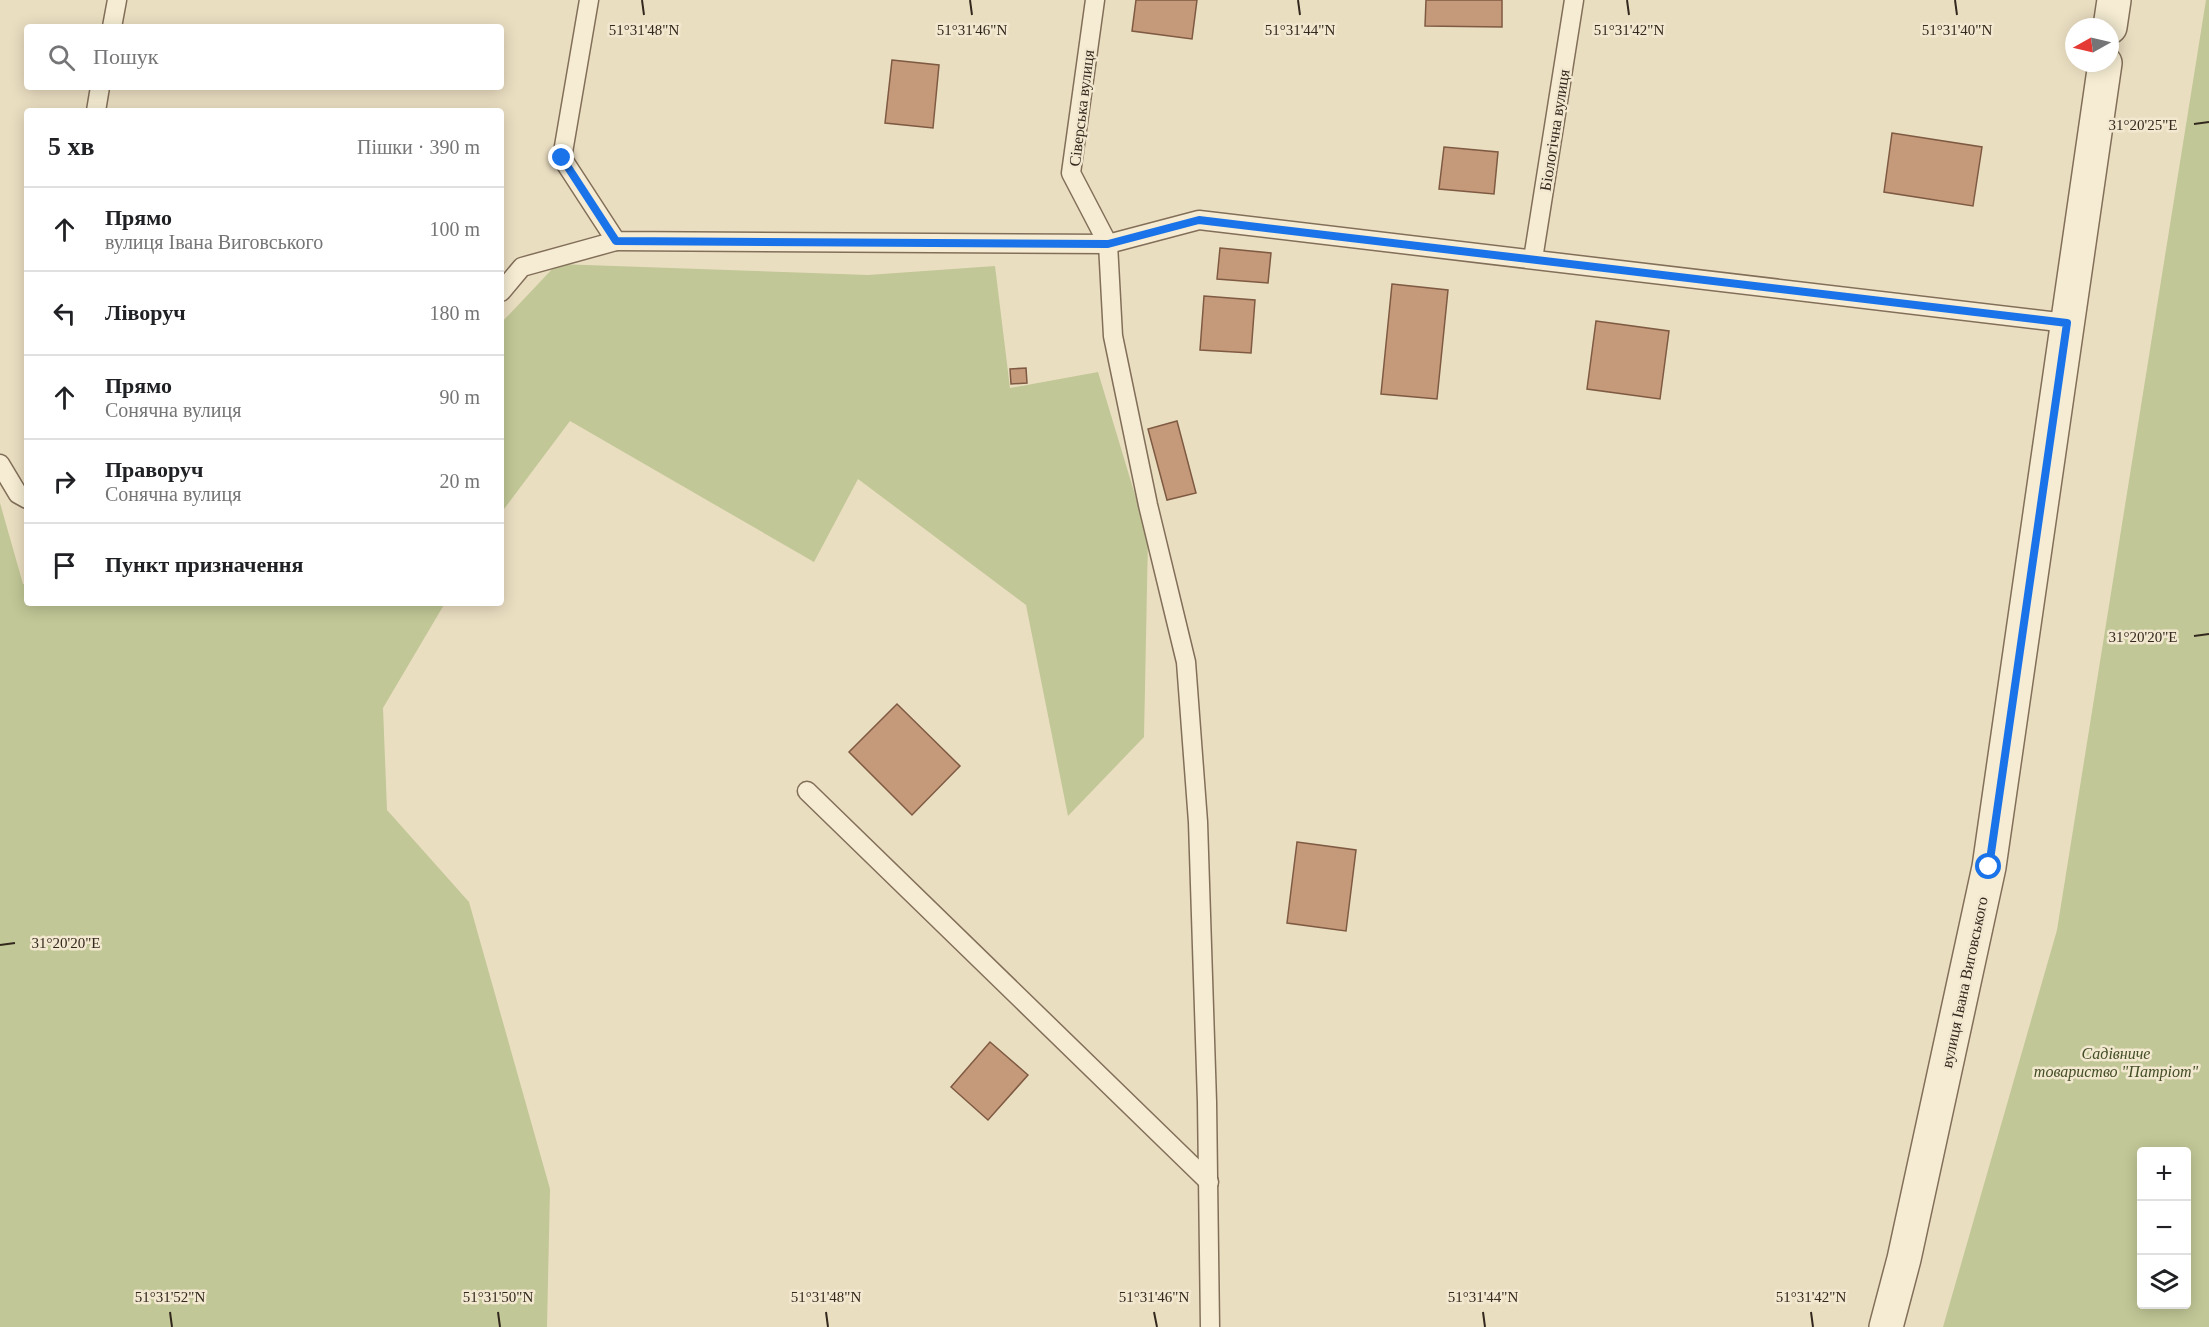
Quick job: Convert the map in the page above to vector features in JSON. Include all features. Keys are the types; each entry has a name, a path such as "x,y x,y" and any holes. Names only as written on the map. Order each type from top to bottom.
{"street":[{"path":"2111,18 2114,0"},
{"name":"вулиця Івана Виговського","path":"1886,1327 1904,1259 1989,867 2104,72"}],"lane":[{"path":"112,24 117,0"},
{"path":"589,0 562,158 616,241"},
{"name":"Сіверська вулиця","path":"1095,0 1071,173 1108,244"},
{"name":"Біологічна вулиця","path":"1533,259 1574,0"},
{"path":"96,108 100,90"},
{"path":"504,288 522,267 616,241 1108,244 1199,220 2067,323"},
{"path":"1108,244 1113,336 1148,505 1186,662 1198,822 1209,1182 1210,1327"},
{"path":"0,464 18,494 24,497"},
{"path":"807,791 1209,1182"}],"green space":[{"name":"Садівниче товариство \"Патріот\"","path":"2206,0 2209,0 2209,1327 1943,1327 2057,930"},
{"path":"557,264 868,275 995,266 1010,388 1098,372 1148,538 1144,737 1068,816 1026,605 858,479 814,562 570,421 504,509 504,320"},
{"path":"0,503 24,584 24,606 443,606 383,708 387,810 469,902 550,1189 547,1327 0,1327"}],"building":[{"path":"1136,0 1197,0 1192,39 1132,31"},
{"path":"1426,0 1502,0 1502,27 1425,26"},
{"path":"892,60 939,65 933,128 885,123"},
{"path":"1892,133 1982,147 1973,206 1884,192"},
{"path":"1444,147 1498,152 1494,194 1439,189"},
{"path":"1220,248 1271,253 1268,283 1217,279"},
{"path":"1392,284 1448,290 1437,399 1381,394"},
{"path":"1204,296 1255,300 1251,353 1200,350"},
{"path":"1596,321 1669,331 1660,399 1587,389"},
{"path":"1026,368 1027,383 1011,384 1010,369"},
{"path":"1177,421 1196,493 1167,500 1148,429"},
{"path":"897,704 960,766 912,815 849,752"},
{"path":"1297,842 1356,850 1346,931 1287,923"},
{"path":"990,1042 1028,1075 988,1120 951,1087"}],"route":[{"path":"562,158 616,241 1108,244 1199,220 2067,323 1989,867"}]}
